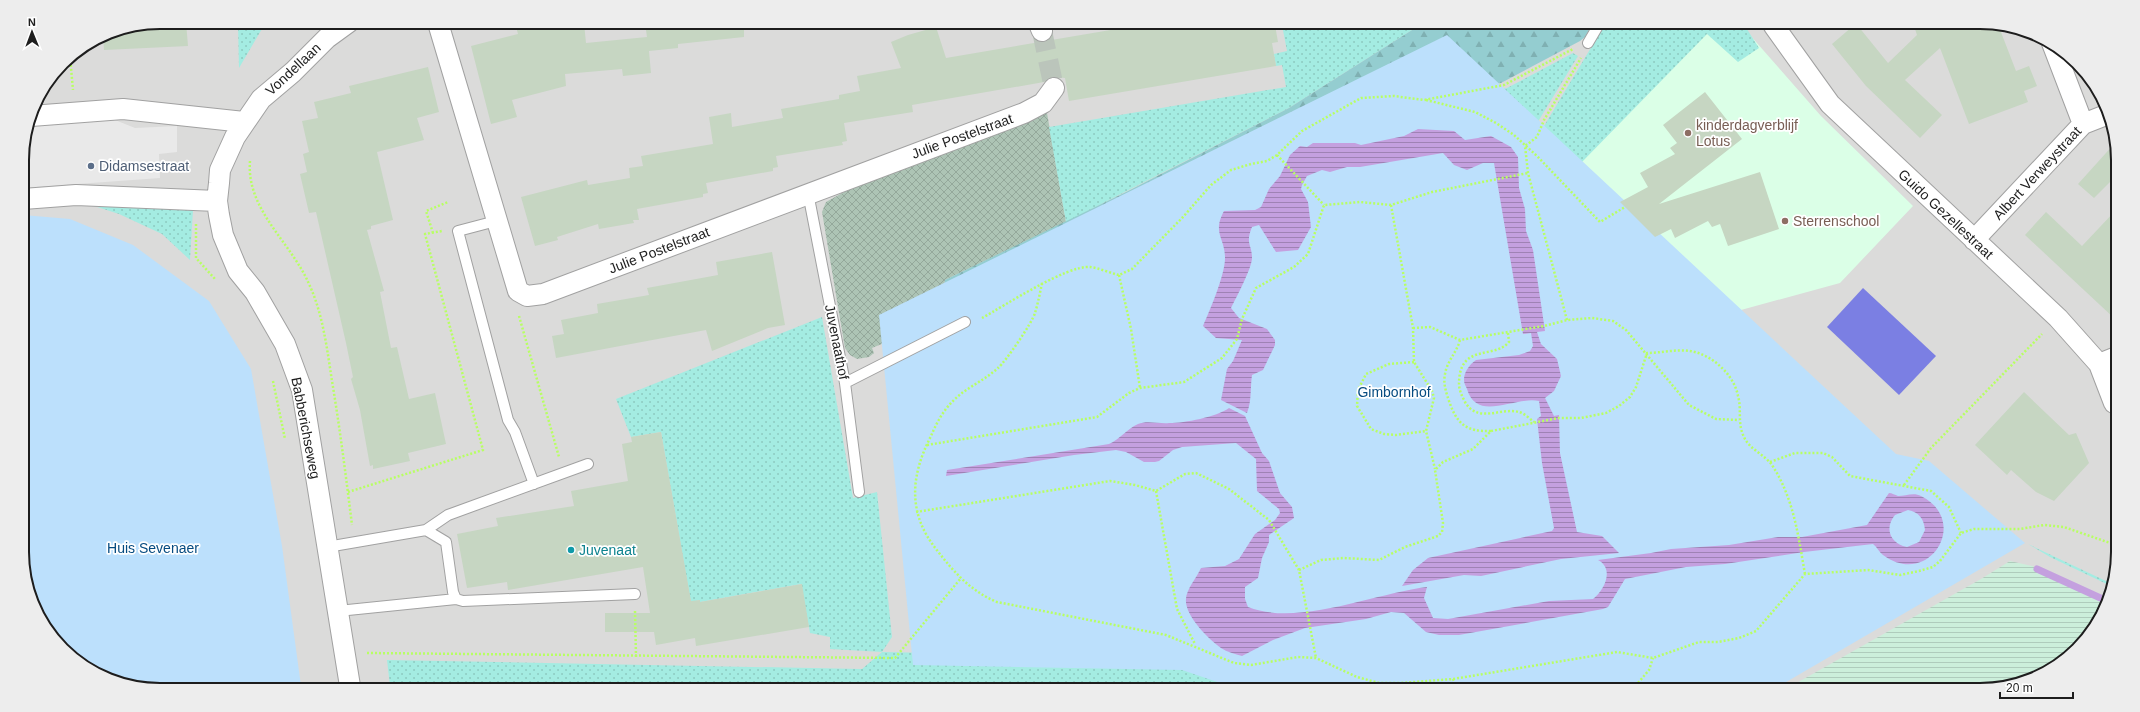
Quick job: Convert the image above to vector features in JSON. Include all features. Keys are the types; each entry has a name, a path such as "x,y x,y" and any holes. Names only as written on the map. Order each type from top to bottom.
{"street":[{"name":"Vondellaan","path":"244,122 261,99 293,72 326,38 339,29"},
{"path":"440,29 518,291"},
{"name":"Guido Gezellestraat","path":"1776,29 1830,104 1974,240 2106,361 2111,387"},
{"path":"2056,53 2083,124"},
{"name":"Julie Postelstraat","path":"518,291 527,296 544,294 808,193 1024,113 1042,103 1054,88"},
{"path":"37,115 123,109 244,122"},
{"name":"Albert Verweystraat","path":"1974,240 2083,124 2103,116"},
{"name":"Babberichseweg","path":"244,122 235,137 220,170 216,201 223,235 238,271 255,292 285,344 302,390 349,683"},
{"path":"29,199 76,196 216,201"}],"lane":[{"path":"1588,43 1596,29"},
{"name":"Juvenaathof","path":"808,193 845,383 860,492"},
{"path":"496,221 458,231 508,420 515,432 534,484"},
{"path":"845,383 965,322"},
{"path":"327,547 426,530 448,515 588,464"},
{"path":"426,530 446,542 453,592 456,599"},
{"path":"338,611 456,599 462,601 635,594"}],"path":[{"path":"1424,100 1504,85 1588,43"},
{"path":"1525,146 1536,137 1544,120 1588,43"},
{"path":"71,64 75,112"},
{"path":"965,322 974,323 1042,283 1080,267 1091,267 1119,275 1132,269 1183,217 1210,185 1231,170 1266,161 1277,155 1302,131 1361,98 1394,96 1424,100 1475,112 1496,123 1537,156 1600,222 1624,207"},
{"path":"1525,146 1528,173 1566,320"},
{"path":"1277,155 1324,204"},
{"path":"251,157 250,170 260,207 309,284 320,317 330,367 354,543"},
{"path":"1324,204 1360,202 1392,205 1432,192 1528,173"},
{"path":"195,201 196,258 218,281"},
{"path":"433,233 426,211 448,202"},
{"path":"926,445 1097,417 1129,392 1140,388 1184,382 1222,358 1237,339 1242,319 1256,288 1294,267 1308,254 1324,204"},
{"path":"1299,570 1321,560 1344,558 1379,560 1405,547 1438,536 1442,532 1443,523 1435,470 1426,431 1434,398 1432,391 1414,362 1413,328 1392,205"},
{"path":"348,492 484,450 425,234 447,229 458,231"},
{"path":"1119,275 1131,329 1140,388"},
{"path":"1042,283 1035,314 1003,362 998,368 951,402 938,422 926,445 915,477 916,512 932,543 961,578 981,596 997,602 1166,635 1195,645 1234,662 1251,665 1298,657 1316,658 1357,677 1379,683 1453,679 1617,652 1653,658 1699,642 1718,642 1739,638 1756,631 1804,574 1868,570 1900,575 1919,571 1933,567 1940,561 1961,533 1974,529 2020,529 2051,526 2081,531 2097,540 2111,544"},
{"path":"518,291 518,312 564,473"},
{"path":"1413,328 1430,327 1460,340 1508,333 1566,320 1592,318 1613,321 1626,330 1647,354 1677,393 1689,405 1716,419 1739,420"},
{"path":"1904,485 1931,448 2058,318"},
{"path":"1508,333 1509,342 1505,347 1482,352 1465,362 1460,373 1459,387 1468,408 1488,414 1518,412 1536,422"},
{"path":"1460,340 1448,363 1445,374 1446,390 1453,414 1463,426 1482,431 1492,431 1559,418 1581,418 1606,413 1619,406 1630,397 1636,386 1647,354"},
{"path":"1647,354 1689,351 1705,355 1734,382 1739,396 1739,420 1744,439 1770,462 1787,493 1794,513 1804,574"},
{"path":"1414,362 1389,364 1366,374 1358,390 1357,406 1371,429 1384,434 1426,431"},
{"name":"Babberichseweg","path":"272,379 286,441"},
{"path":"1435,470 1443,462 1474,449 1492,431"},
{"path":"1770,462 1795,453 1823,454 1832,456 1850,476 1931,491 1949,507 1961,533"},
{"path":"916,512 1110,481 1135,484 1156,491 1186,474 1196,473 1229,489 1268,520 1278,534 1299,570 1316,658"},
{"path":"1156,491 1176,609 1195,645"},
{"path":"344,652 636,657 895,658 961,578"},
{"path":"635,594 636,657"},
{"path":"1638,683 1649,670 1653,658"},
{"path":"1453,679 1455,683"}],"shaded area":[{"path":"151,29 1980,29 2014,33 2030,39 2053,51 2079,74 2098,102 2104,118 2111,151 2111,552 2107,586 2093,618 2084,632 2060,656 2030,673 2014,679 1989,683 160,683 126,679 102,670 87,661 61,638 42,610 32,578 29,561 29,151 33,126 42,102 56,80 67,67 87,51 102,42 118,36"},
{"path":"238,29 262,29 239,68"},
{"path":"1283,29 1414,29 1289,108 1066,222 1049,127 1286,87 1282,65 1276,66 1274,54 1287,51"},
{"path":"1602,29 1747,29 1759,48 1738,62 1707,34 1581,163 1544,126"},
{"path":"1702,29 1745,29 1821,116 1913,206 1840,283 1741,310 1655,237 1565,150"},
{"path":"1573,53 1578,56 1535,129 1438,100 1507,88"},
{"path":"1047,113 1066,222 945,280 939,320 872,348 874,353 869,357 857,359 850,355 845,348 822,212 826,202 853,187"},
{"name":"Didamsestraat","path":"115,120 135,128 177,126 177,152 159,154 160,178 29,187 29,151 33,126"},
{"path":"1418,129 1454,131 1465,140 1491,136 1511,147 1518,157 1519,188 1525,209 1526,231 1533,250 1545,331 1537,332 1541,344 1557,359 1561,376 1554,391 1545,398 1554,416 1559,415 1560,453 1577,532 1602,536 1619,553 1561,559 1481,576 1464,575 1402,586 1413,570 1428,558 1552,531 1554,528 1542,463 1537,419 1541,416 1539,401 1529,400 1497,406 1479,405 1472,399 1464,381 1467,369 1476,360 1519,355 1530,351 1533,346 1531,333 1523,334 1494,163 1483,163 1467,170 1454,165 1443,153 1360,167 1347,167 1330,172 1322,170 1307,176 1301,189 1308,202 1311,227 1298,250 1276,252 1259,225 1252,227 1249,237 1252,253 1251,263 1231,308 1239,318 1267,329 1275,340 1275,345 1263,370 1252,375 1249,408 1247,413 1221,400 1227,369 1233,361 1242,340 1216,338 1203,326 1223,274 1225,258 1219,225 1224,211 1255,210 1261,207 1269,189 1280,176 1290,155 1300,146 1307,147 1313,143 1355,143 1361,145 1404,136"},
{"path":"88,204 193,210 190,260 162,234 119,214"},
{"path":"1863,288 1936,356 1899,395 1827,327"},
{"path":"822,317 853,498 877,492 892,637 882,652 830,649 830,637 810,633 801,584 700,602 699,600 691,603 661,432 631,437 616,399"},
{"path":"1229,408 1245,416 1262,453 1269,461 1280,493 1292,507 1294,518 1269,535 1269,542 1262,558 1258,578 1245,587 1245,599 1248,607 1268,612 1290,613 1313,611 1427,587 1424,598 1433,618 1448,619 1549,601 1593,599 1604,586 1607,574 1603,564 1598,560 1671,549 1729,545 1778,537 1802,537 1867,525 1889,493 1898,496 1912,494 1918,495 1936,507 1943,521 1943,535 1938,548 1928,558 1915,564 1900,563 1883,555 1873,544 1804,552 1725,564 1686,567 1625,579 1608,607 1603,609 1459,635 1439,635 1426,632 1404,613 1391,612 1366,619 1305,628 1273,640 1242,656 1231,653 1216,644 1198,626 1186,605 1186,595 1201,568 1225,566 1239,559 1255,534 1275,520 1280,513 1279,509 1257,491 1256,459 1236,443 1182,447 1173,450 1159,461 1155,462 1144,462 1126,452 1116,450 1074,455 946,476 947,470 1109,444 1134,426 1142,423 1183,422 1209,417","holes":["1908,510 1918,514 1925,530 1919,542 1907,547 1896,543 1890,535 1889,530 1895,515"]},
{"path":"2028,544 2108,582 2107,584 2050,557"},
{"path":"2010,561 2040,568 2102,599 2084,632 2066,651 2046,665 2014,679 1989,683 1797,683 1981,579"},
{"path":"882,652 1161,657 1247,683 390,683 387,660 862,669"}],"green space":[{"path":"1414,29 1589,29 1585,37 1580,41 1501,83 1424,96 939,320 945,280 1128,191 1289,108"},
{"name":"Gimbornhof","path":"1447,35 1896,454 1929,461 2025,543 1784,683 1220,683 1182,670 913,665 879,315"},
{"name":"Huis Sevenaer","path":"29,216 70,219 133,245 209,301 251,369 282,546 301,683 160,683 126,679 102,670 87,661 61,638 51,625 42,610 36,594 29,561"}],"building":[{"path":"151,29 187,29 188,46 104,50 103,41 118,36"},
{"path":"517,29 585,29 586,43 647,37 646,29 744,29 744,37 678,44 678,48 649,51 651,73 623,76 622,69 565,74 566,86 512,100 517,117 491,124 471,46 518,34"},
{"path":"929,29 937,29 946,58 1116,29 1276,29 1278,42 1272,43 1276,66 1069,101 1065,78 1055,77 1049,78 1044,82 912,105 913,112 844,123 847,141 842,142 843,145 776,156 778,167 773,168 773,171 706,183 708,193 703,194 703,197 637,209 639,220 633,220 634,223 599,229 598,224 557,237 558,240 535,246 521,197 587,180 588,185 630,178 629,168 643,166 641,156 713,144 709,117 731,113 732,127 783,118 781,109 839,99 839,95 860,91 857,76 901,68 891,42 908,35"},
{"path":"1850,29 1860,29 1888,63 1917,35 1915,29 1980,29 2000,31 2016,71 2029,66 2037,86 2024,91 2028,102 1969,124 1940,48 1905,80 1942,115 1920,138 1866,86 1832,44"},
{"path":"428,67 439,112 417,118 424,140 377,152 393,220 371,226 371,229 367,230 384,291 380,292 391,348 397,347 409,399 435,393 446,444 408,453 410,461 373,469 373,465 370,466 360,410 351,379 353,377 346,343 316,212 309,213 300,174 307,172 303,154 309,152 302,121 318,118 314,102 351,93 349,86"},
{"path":"1705,92 1742,139 1659,204 1760,172 1779,229 1728,246 1720,224 1712,227 1708,221 1675,238 1671,229 1655,237 1620,202 1648,187 1640,173 1675,154 1670,148 1677,143 1663,125"},
{"path":"2110,148 2111,181 2094,198 2078,184"},
{"path":"2046,212 2082,246 2111,215 2111,315 2025,235"},
{"path":"772,252 785,325 768,328 712,351 706,330 556,358 552,336 564,334 561,320 598,313 597,304 649,295 647,288 718,275 716,262"},
{"path":"2024,392 2069,435 2076,433 2089,463 2054,501 2036,492 2011,470 2007,475 1975,445"},
{"name":"Juvenaat","path":"661,432 691,601 700,600 700,602 802,584 809,627 696,646 695,638 656,645 654,632 605,632 605,613 650,613 643,567 508,590 507,582 467,588 457,534 498,526 496,518 574,506 571,491 628,481 622,444 632,442 631,437"}],"waterway":[{"path":"2037,569 2102,599"}],"tunnel":[{"path":"1042,31 1054,88"}],"place":[{"name":"kinderdagverblijf Lotus","path":"1688,133"},
{"name":"Didamsestraat","path":"91,166"},
{"name":"Sterrenschool","path":"1785,221"},
{"name":"Juvenaat","path":"571,550"}]}
